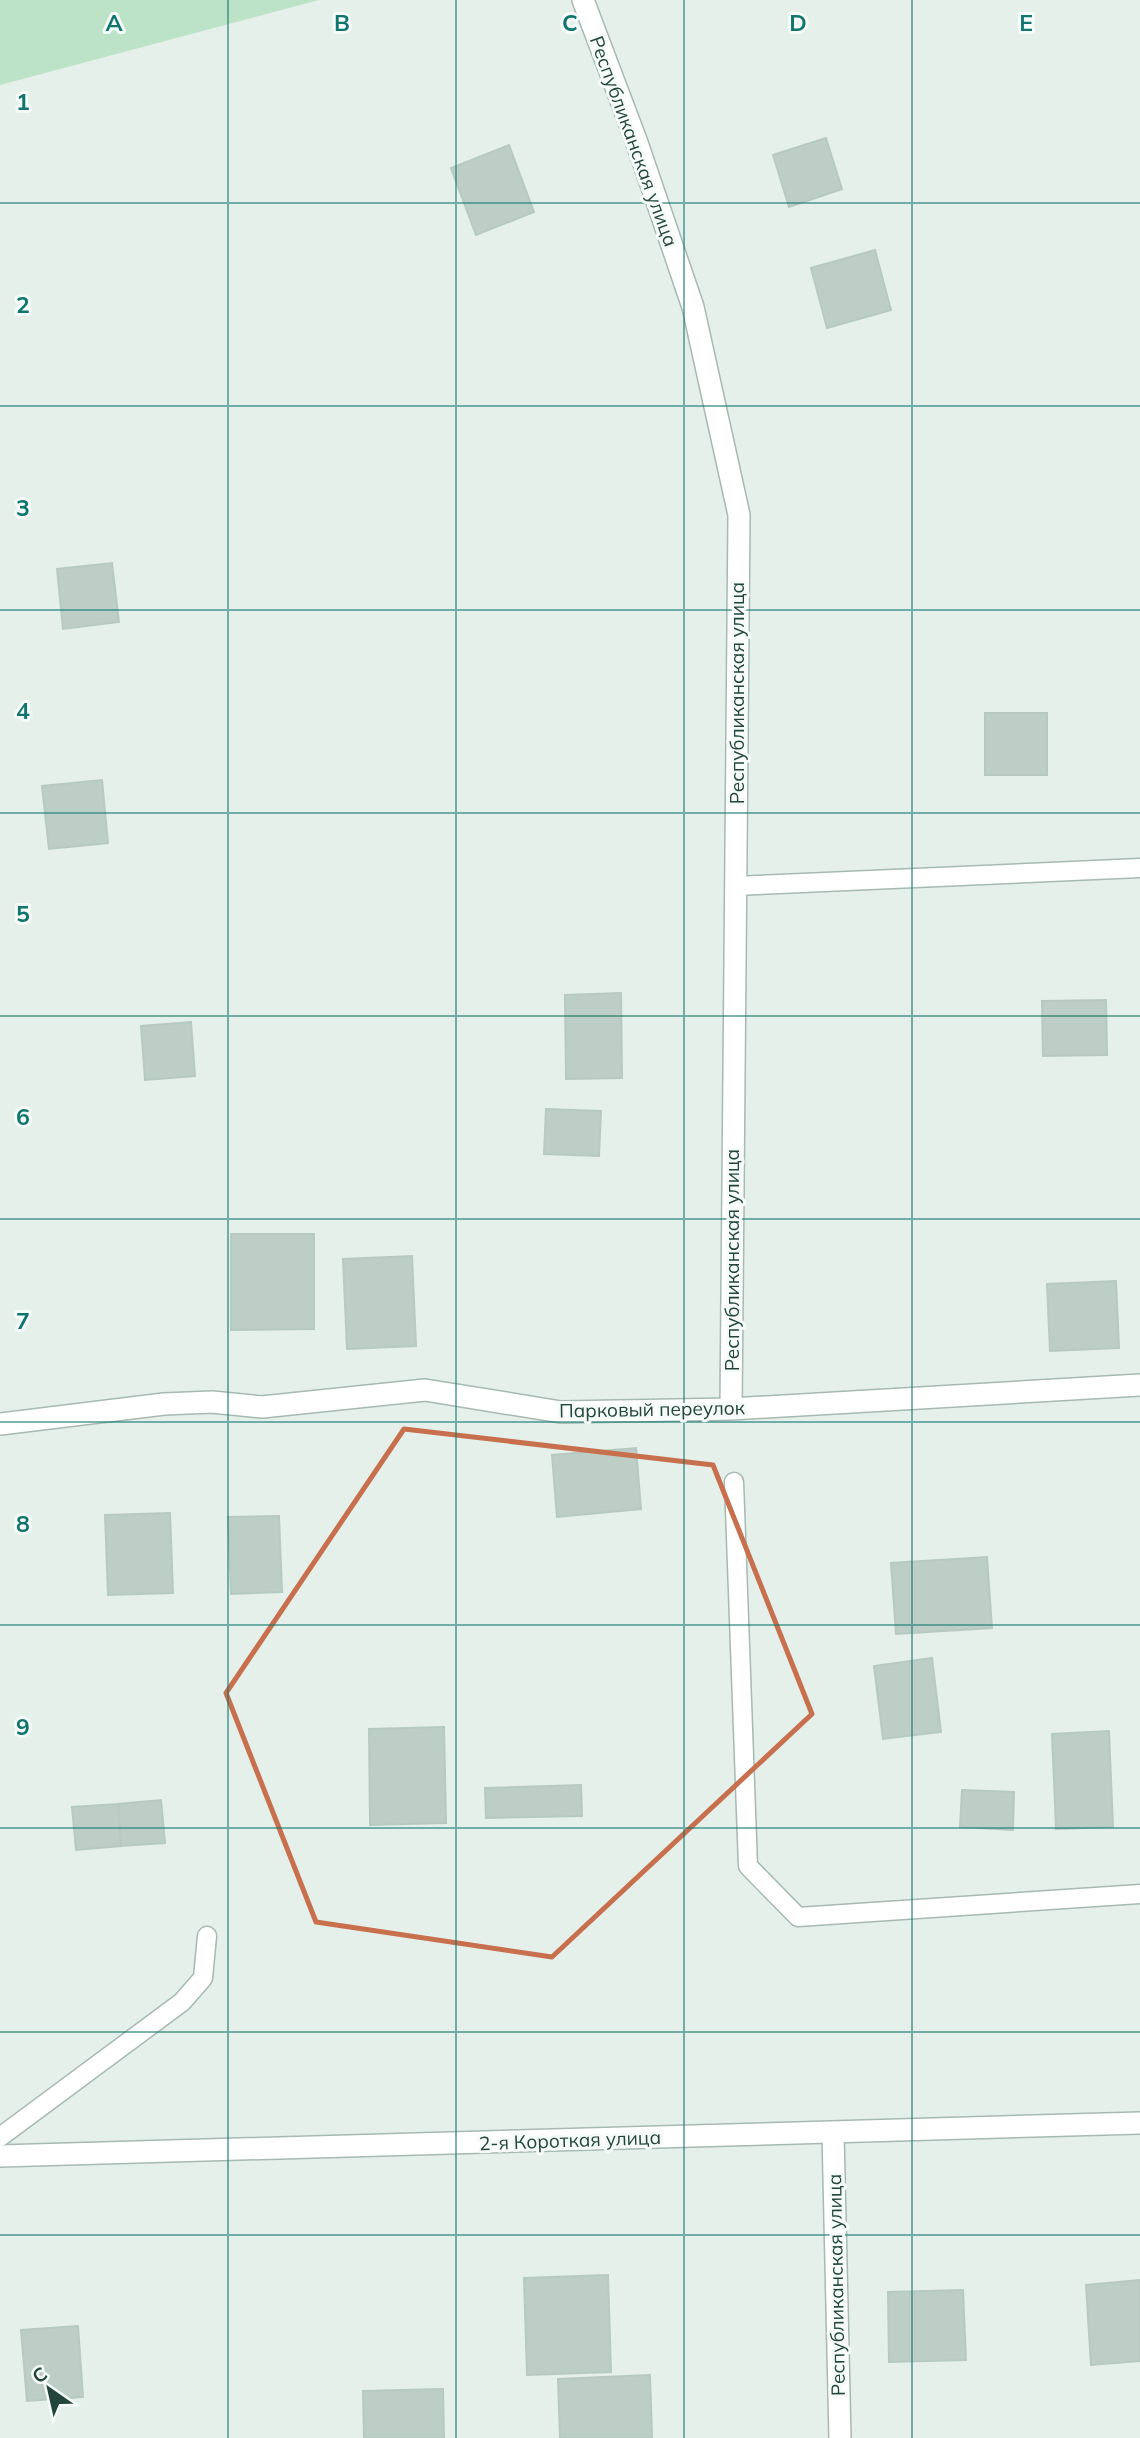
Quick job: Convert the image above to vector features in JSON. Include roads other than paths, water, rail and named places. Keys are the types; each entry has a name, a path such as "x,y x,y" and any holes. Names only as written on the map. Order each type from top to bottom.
{"street":[{"name":"Республиканская улица","path":"583,0 636,140 693,307 738,515 731,1409"},
{"name":"Парковый переулок","path":"0,1424 163,1404 212,1402 262,1407 425,1390 561,1412 731,1409 1140,1385"},
{"name":"2-я Короткая улица","path":"0,2156 1140,2123"},
{"name":"Республиканская улица","path":"833,2133 839,2438"}],"lane":[{"path":"736,886 1140,868"},
{"path":"734,1482 748,1866 798,1917 1140,1894"},
{"path":"0,2137 183,2002 203,1978 207,1937"}]}
